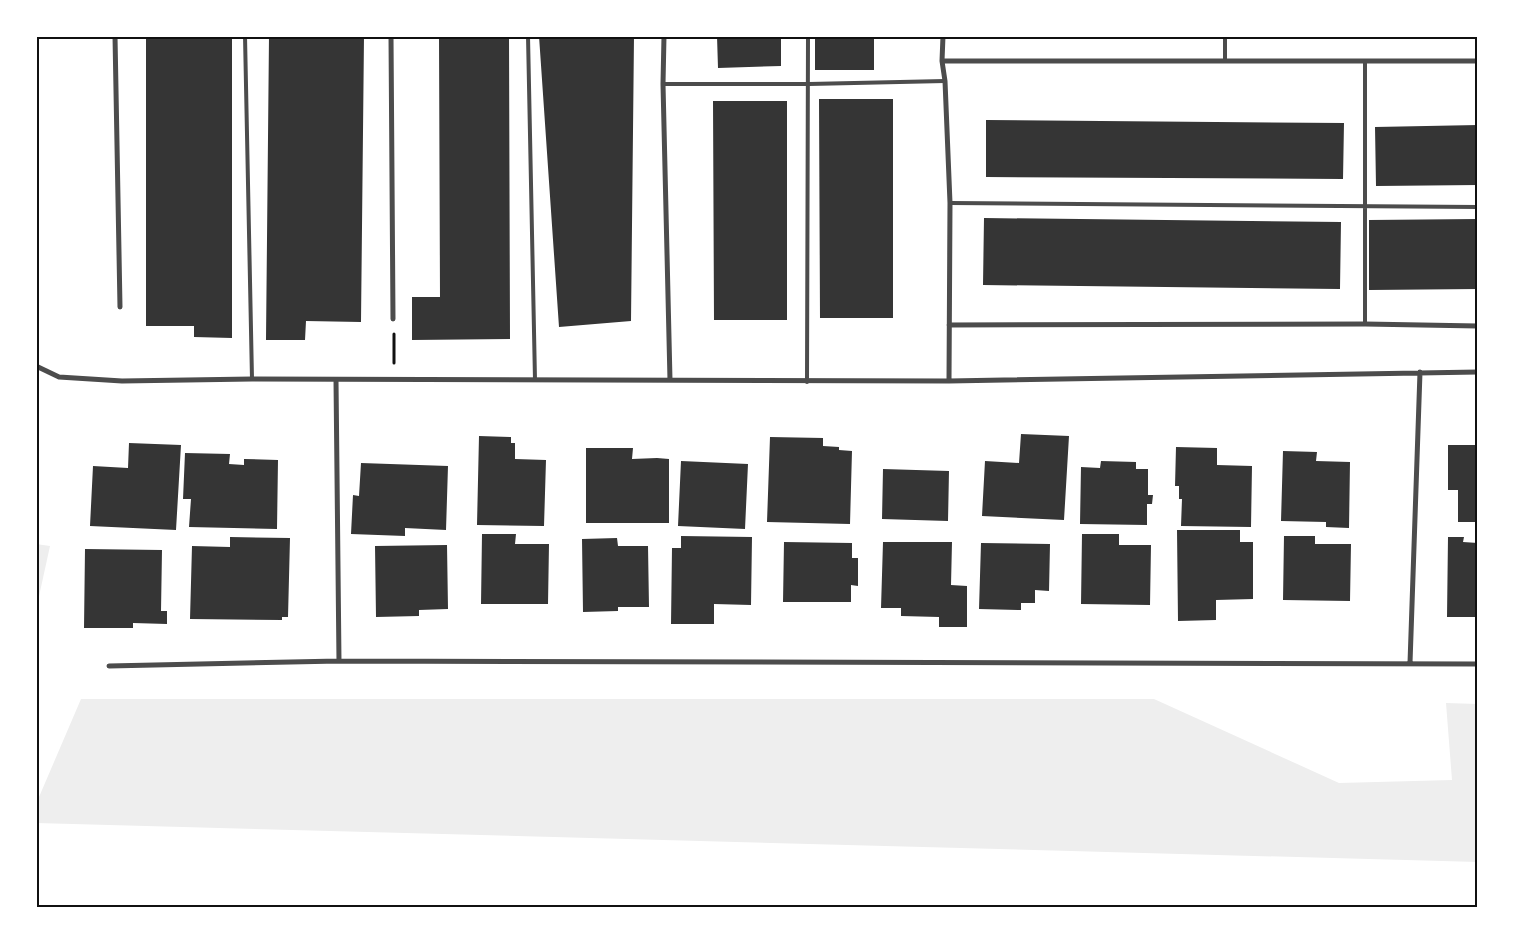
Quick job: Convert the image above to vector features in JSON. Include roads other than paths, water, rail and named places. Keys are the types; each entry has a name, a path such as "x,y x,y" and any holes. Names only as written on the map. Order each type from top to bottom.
{"street":[{"path":"115,36 120,307"},
{"path":"391,36 394,319"},
{"path":"664,36 663,84 670,380"},
{"path":"943,36 942,61 945,81 950,203 948,381"},
{"path":"942,61 1478,61"},
{"path":"949,325 1365,324 1478,326"},
{"path":"36,366 59,377 122,381 394,379 807,382 1478,372"},
{"path":"1410,663 1420,372"},
{"path":"336,380 339,661"},
{"path":"109,666 339,661 1478,664"}],"lane":[{"path":"245,36 252,379"},
{"path":"528,36 535,380"},
{"path":"807,382 808,36"},
{"path":"1225,36 1225,60"},
{"path":"1365,61 1365,324"},
{"path":"663,84 809,84 945,81"},
{"path":"950,203 1366,208 1478,207"}]}
